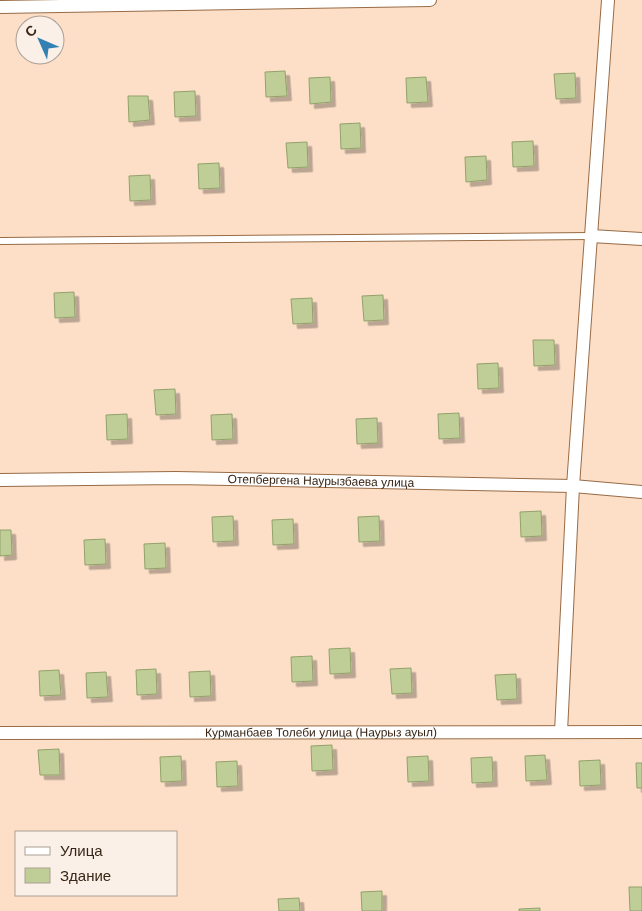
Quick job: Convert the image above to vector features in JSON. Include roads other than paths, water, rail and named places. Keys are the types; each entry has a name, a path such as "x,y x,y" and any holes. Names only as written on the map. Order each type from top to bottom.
{"street":[{"path":"0,7 430,0"},
{"path":"561,732 573,486 608,0"},
{"path":"591,236 642,238"},
{"name":"Отепбергена Наурызбаева улица","path":"0,480 176,478 573,486 642,492"},
{"name":"Курманбаев Толеби улица (Наурыз ауыл)","path":"0,733 642,732"}],"lane":[{"path":"0,241 591,236"}]}
